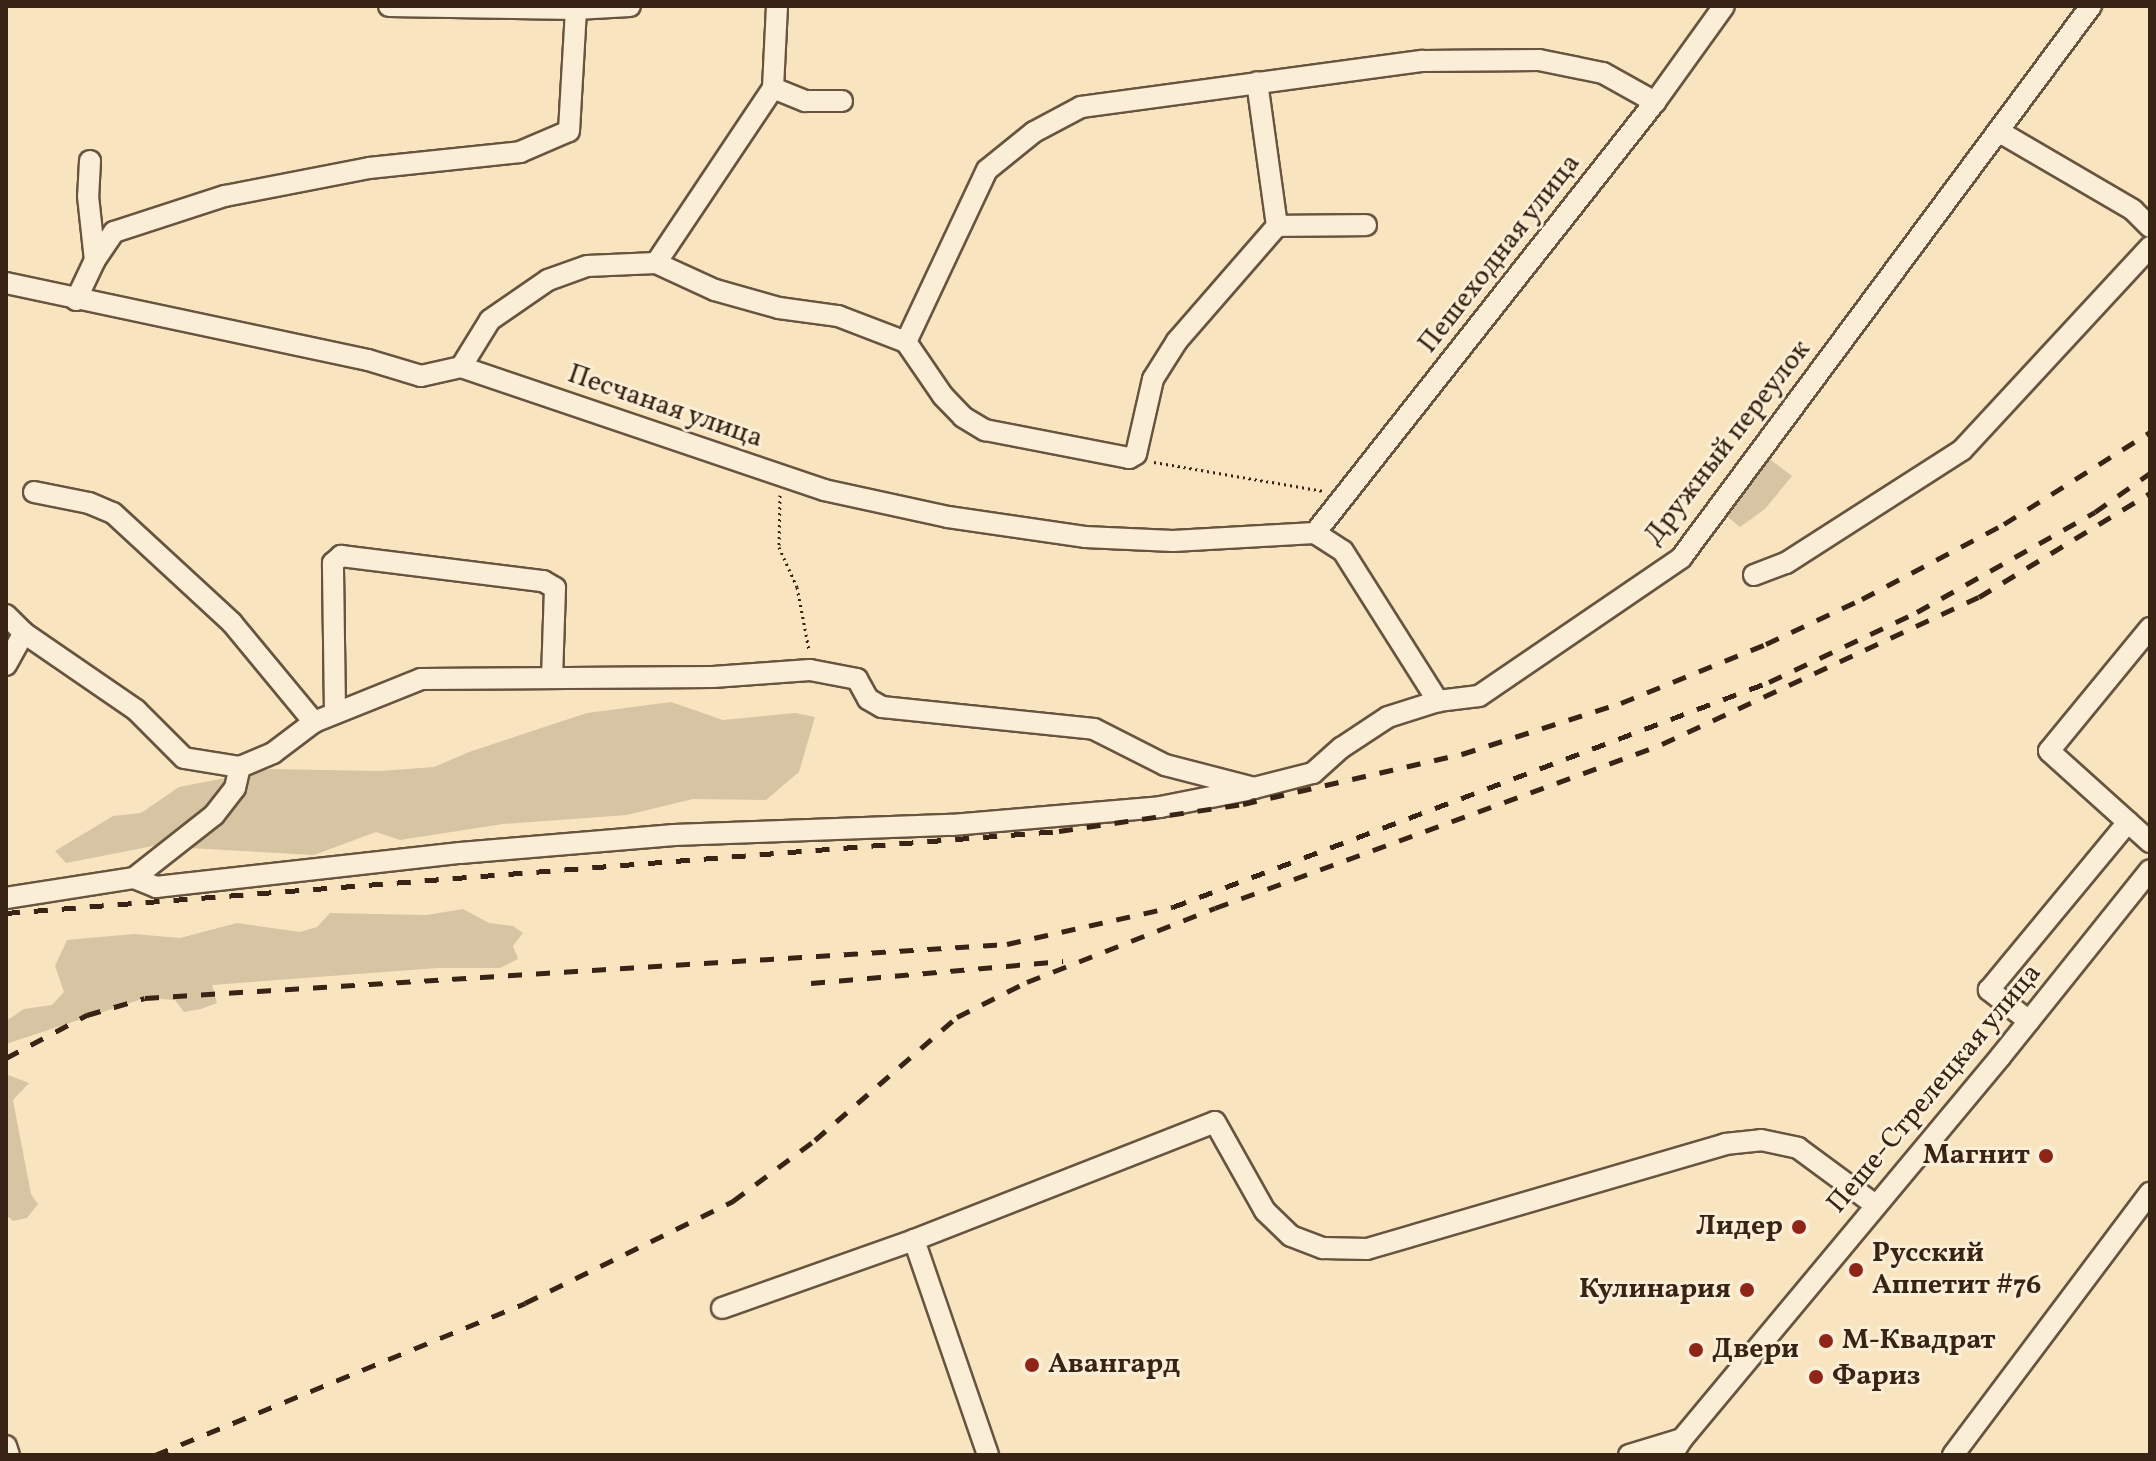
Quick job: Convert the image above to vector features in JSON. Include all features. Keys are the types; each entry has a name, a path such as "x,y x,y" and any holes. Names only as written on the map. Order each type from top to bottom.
{"street":[{"path":"389,6 576,9 630,6"},
{"path":"656,263 773,88 777,6"},
{"name":"Пешеходная улица","path":"1315,533 1655,102 1724,6"},
{"name":"Дружный переулок","path":"134,878 156,887 460,853 674,835 952,825 1160,807 1313,773 1341,748 1388,717 1438,701 1479,696 1681,558 2091,6"},
{"path":"76,300 95,260 114,232 225,196 369,168 520,152 569,131 576,9"},
{"path":"906,342 966,208 987,170 1007,150 1081,107 1423,61 1539,60 1603,73 1655,102"},
{"path":"1257,82 1277,226"},
{"path":"773,88 805,101 842,101"},
{"path":"1998,131 2133,210 2150,227"},
{"path":"90,161 88,196 95,260"},
{"path":"6,283 368,360 421,376 461,367 490,320 548,280 587,266 656,263 715,290 779,308 838,316 906,342 943,396 963,417 985,430 1129,458 1136,454 1153,379 1177,341 1277,226 1366,225"},
{"path":"1754,575 1786,563 1962,450 2150,247"},
{"name":"Песчаная улица","path":"461,367 824,490 948,517 1085,537 1173,541 1315,533"},
{"path":"34,492 89,503 113,513 232,623 314,722"},
{"path":"1315,533 1343,551 1438,701"},
{"path":"335,712 333,563 341,556 543,581 555,588 552,678"},
{"path":"6,615 24,633 136,710 184,758 240,767 273,753 314,722 421,679 713,677 810,670 857,679 868,699 882,707 1094,729 1165,765 1254,788"},
{"path":"2150,628 2049,751 2150,842"},
{"path":"6,665 24,633"},
{"path":"6,898 134,878 214,815 235,788 240,767"},
{"path":"2029,1021 1989,990 2128,822"},
{"name":"Пеше-Стрелецкая улица","path":"1677,1447 2150,870"},
{"path":"722,1308 914,1240 1215,1122 1265,1211 1291,1236 1323,1248 1367,1249 1725,1144 1761,1140 1798,1148 1874,1204"},
{"path":"1953,1455 2150,1193"},
{"path":"914,1240 988,1455"},
{"path":"6,1446 9,1455"},
{"path":"1629,1455 1677,1447"}],"path":[{"path":"1136,454 1149,461 1345,496"},
{"path":"782,475 779,547 797,587 810,670"}],"shaded area":[{"path":"1767,457 1792,476 1765,509 1740,527 1723,513"},
{"path":"671,702 723,720 795,713 815,717 799,772 766,800 693,799 627,815 503,824 400,840 376,832 314,855 153,846 66,863 55,851 113,816 141,813 179,787 271,769 380,771 434,767 469,752 587,713"},
{"path":"463,909 489,923 513,926 523,933 513,946 518,959 500,968 438,968 212,985 217,1003 201,1009 184,1012 175,1000 145,998 6,1044 6,1021 24,1009 52,1005 64,992 55,966 67,940 134,934 180,938 237,923 300,932 317,927 330,913 426,915"},
{"path":"8,1075 29,1083 13,1100 31,1194 38,1204 27,1218 13,1221 6,1215"}],"railway":[{"path":"6,913 1059,831 1243,804 1462,754 1621,703 1766,644 1862,599 2004,524 2150,432"},
{"path":"6,1058 87,1015 145,998 1007,944 1173,907 1769,682 1917,612 2095,512 2150,473"},
{"path":"155,1455 525,1303 733,1201 815,1140 957,1017 1027,982 1215,908 1662,744 1979,597 2150,493"},
{"path":"811,983 1063,961"}],"place":[{"name":"Магнит","path":"2046,1156"},
{"name":"Лидер","path":"1799,1227"},
{"name":"Русский Аппетит #76","path":"1856,1270"},
{"name":"Кулинария","path":"1747,1290"},
{"name":"М-Квадрат","path":"1826,1341"},
{"name":"Двери","path":"1696,1350"},
{"name":"Авангард","path":"1032,1365"},
{"name":"Фариз","path":"1816,1377"}]}
